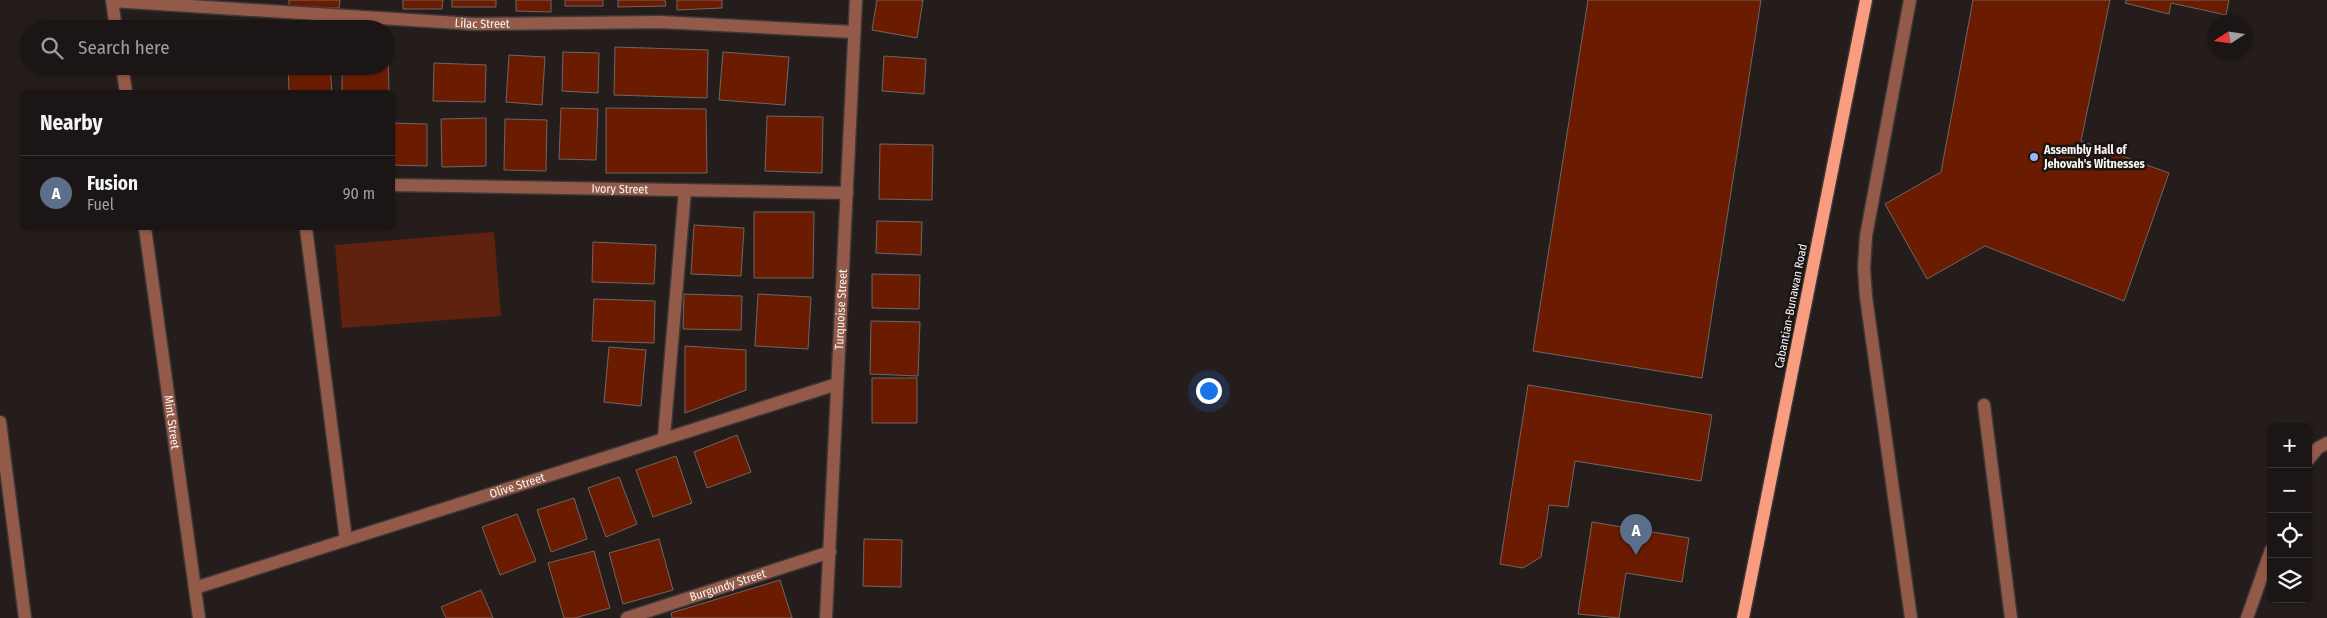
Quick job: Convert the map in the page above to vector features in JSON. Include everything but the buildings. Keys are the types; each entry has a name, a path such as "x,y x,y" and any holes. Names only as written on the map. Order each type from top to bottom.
{"main road":[{"name":"Cabantian-Bunawan Road","path":"1743,618 1866,0"}],"street":[{"name":"Turquoise Street","path":"826,618 856,0"},
{"path":"1910,0 1871,206 1864,268 1911,618"},
{"name":"Lilac Street","path":"112,1 474,24 660,22 854,32"},
{"path":"112,1 115,20"},
{"path":"123,75 126,90"},
{"name":"Ivory Street","path":"395,185 847,193"},
{"path":"664,438 685,190"},
{"name":"Mint Street","path":"145,230 199,618"},
{"path":"306,230 346,540"},
{"name":"Olive Street","path":"195,588 837,384"},
{"path":"1984,406 2011,618"},
{"path":"0,422 25,618"},
{"path":"2312,455 2318,448 2327,443"},
{"name":"Burgundy Street","path":"628,618 830,552"},
{"path":"2247,618 2268,558"}],"shaded area":[{"path":"494,232 501,316 342,328 335,245"}],"place":[{"name":"Assembly Hall of Jehovah's Witnesses","path":"2034,157"},
{"name":"Fusion","path":"1636,555"}]}
